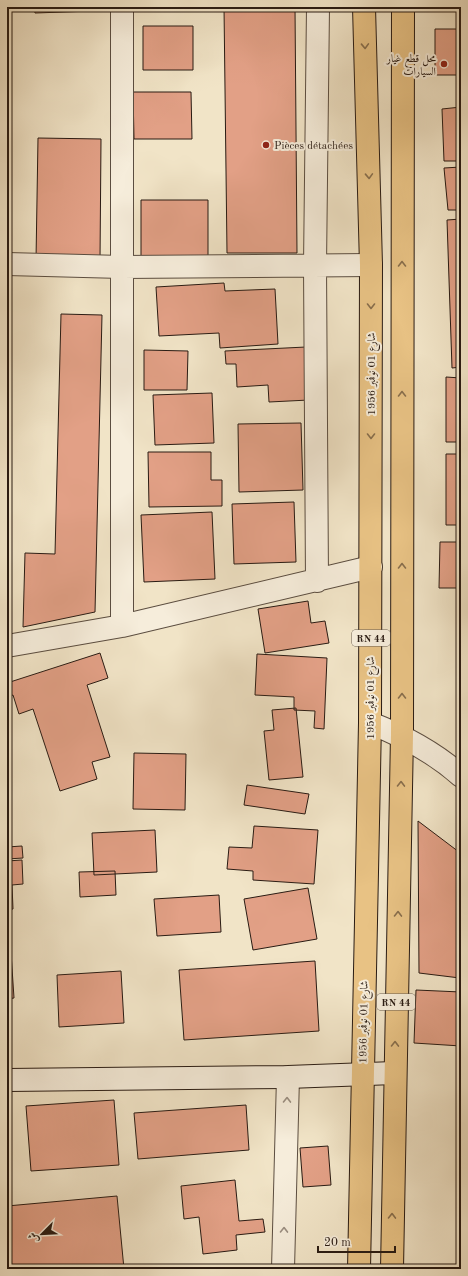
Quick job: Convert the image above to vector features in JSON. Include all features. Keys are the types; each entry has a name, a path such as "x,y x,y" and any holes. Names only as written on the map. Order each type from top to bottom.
{"main road":[{"name":"شارع 01 نوفمبر 1956","path":"359,1269 370,723 371,567 371,266 364,7"},
{"name":"RN 44","path":"392,1269 394,1073 402,735 402,7"}],"street":[{"path":"122,7 122,626"},
{"path":"317,581 314,266 318,7"},
{"path":"7,264 122,268 371,266"},
{"path":"7,646 122,626 371,567"},
{"path":"370,723 402,735 432,754 461,776"},
{"path":"7,1080 288,1077 394,1073"},
{"path":"283,1269 288,1077"}],"building":[{"path":"34,7 92,7 92,11 35,13"},
{"path":"224,7 295,7 297,253 227,253"},
{"path":"143,26 193,26 193,70 143,70"},
{"path":"435,29 461,29 461,75 435,75"},
{"path":"133,92 191,92 192,139 134,139"},
{"path":"461,107 461,161 444,161 442,109"},
{"path":"38,138 101,139 100,261 36,260"},
{"path":"461,167 461,210 448,210 444,168"},
{"path":"141,200 208,200 208,257 141,257"},
{"path":"461,219 461,367 452,368 447,220"},
{"path":"224,283 225,291 275,289 278,344 220,348 219,333 159,336 156,287"},
{"path":"61,314 102,315 95,612 23,627 25,553 55,554"},
{"path":"306,347 309,400 269,402 268,385 237,387 236,364 226,364 225,351"},
{"path":"144,350 188,351 187,390 144,390"},
{"path":"446,377 461,378 461,442 446,442"},
{"path":"212,393 214,443 155,445 153,395"},
{"path":"301,423 303,490 239,492 238,424"},
{"path":"148,452 211,452 211,480 222,480 222,506 149,507"},
{"path":"446,454 461,454 461,525 446,525"},
{"path":"294,502 296,562 234,564 232,504"},
{"path":"212,512 215,579 144,582 141,515"},
{"path":"440,542 461,542 461,588 439,588"},
{"path":"7,571 10,634 7,635"},
{"path":"308,601 311,623 325,621 329,643 265,653 258,609"},
{"path":"100,653 108,678 87,685 110,757 92,762 97,779 60,791 33,709 19,714 13,695 7,697 7,683"},
{"path":"257,654 327,658 324,729 314,728 315,711 294,710 294,697 255,695"},
{"path":"296,708 303,777 269,780 264,731 274,730 272,710"},
{"path":"134,753 186,754 185,810 133,809"},
{"path":"247,785 309,794 305,814 244,805"},
{"path":"418,821 459,852 460,978 419,973"},
{"path":"254,826 318,830 314,884 253,880 253,871 227,869 229,847 252,848"},
{"path":"155,830 157,872 94,875 92,833"},
{"path":"22,846 23,858 7,859 7,847"},
{"path":"22,860 23,884 12,885 13,909 7,910 7,861"},
{"path":"115,871 116,895 80,897 79,872"},
{"path":"308,888 317,939 253,950 244,899"},
{"path":"219,895 221,932 157,936 154,899"},
{"path":"7,938 10,938 14,998 7,999"},
{"path":"315,961 319,1031 184,1040 179,970"},
{"path":"121,971 124,1023 59,1027 57,975"},
{"path":"416,990 461,992 461,1046 414,1043"},
{"path":"114,1100 119,1165 31,1171 26,1106"},
{"path":"246,1105 249,1150 138,1159 134,1113"},
{"path":"328,1146 331,1185 303,1187 300,1148"},
{"path":"235,1180 239,1221 263,1219 265,1232 236,1235 237,1250 203,1254 199,1217 184,1219 181,1186"},
{"path":"117,1196 124,1269 7,1269 7,1206"}],"place":[{"name":"محل قطع غيار السيارات","path":"444,64"},
{"name":"Pièces détachées","path":"266,145"}]}
